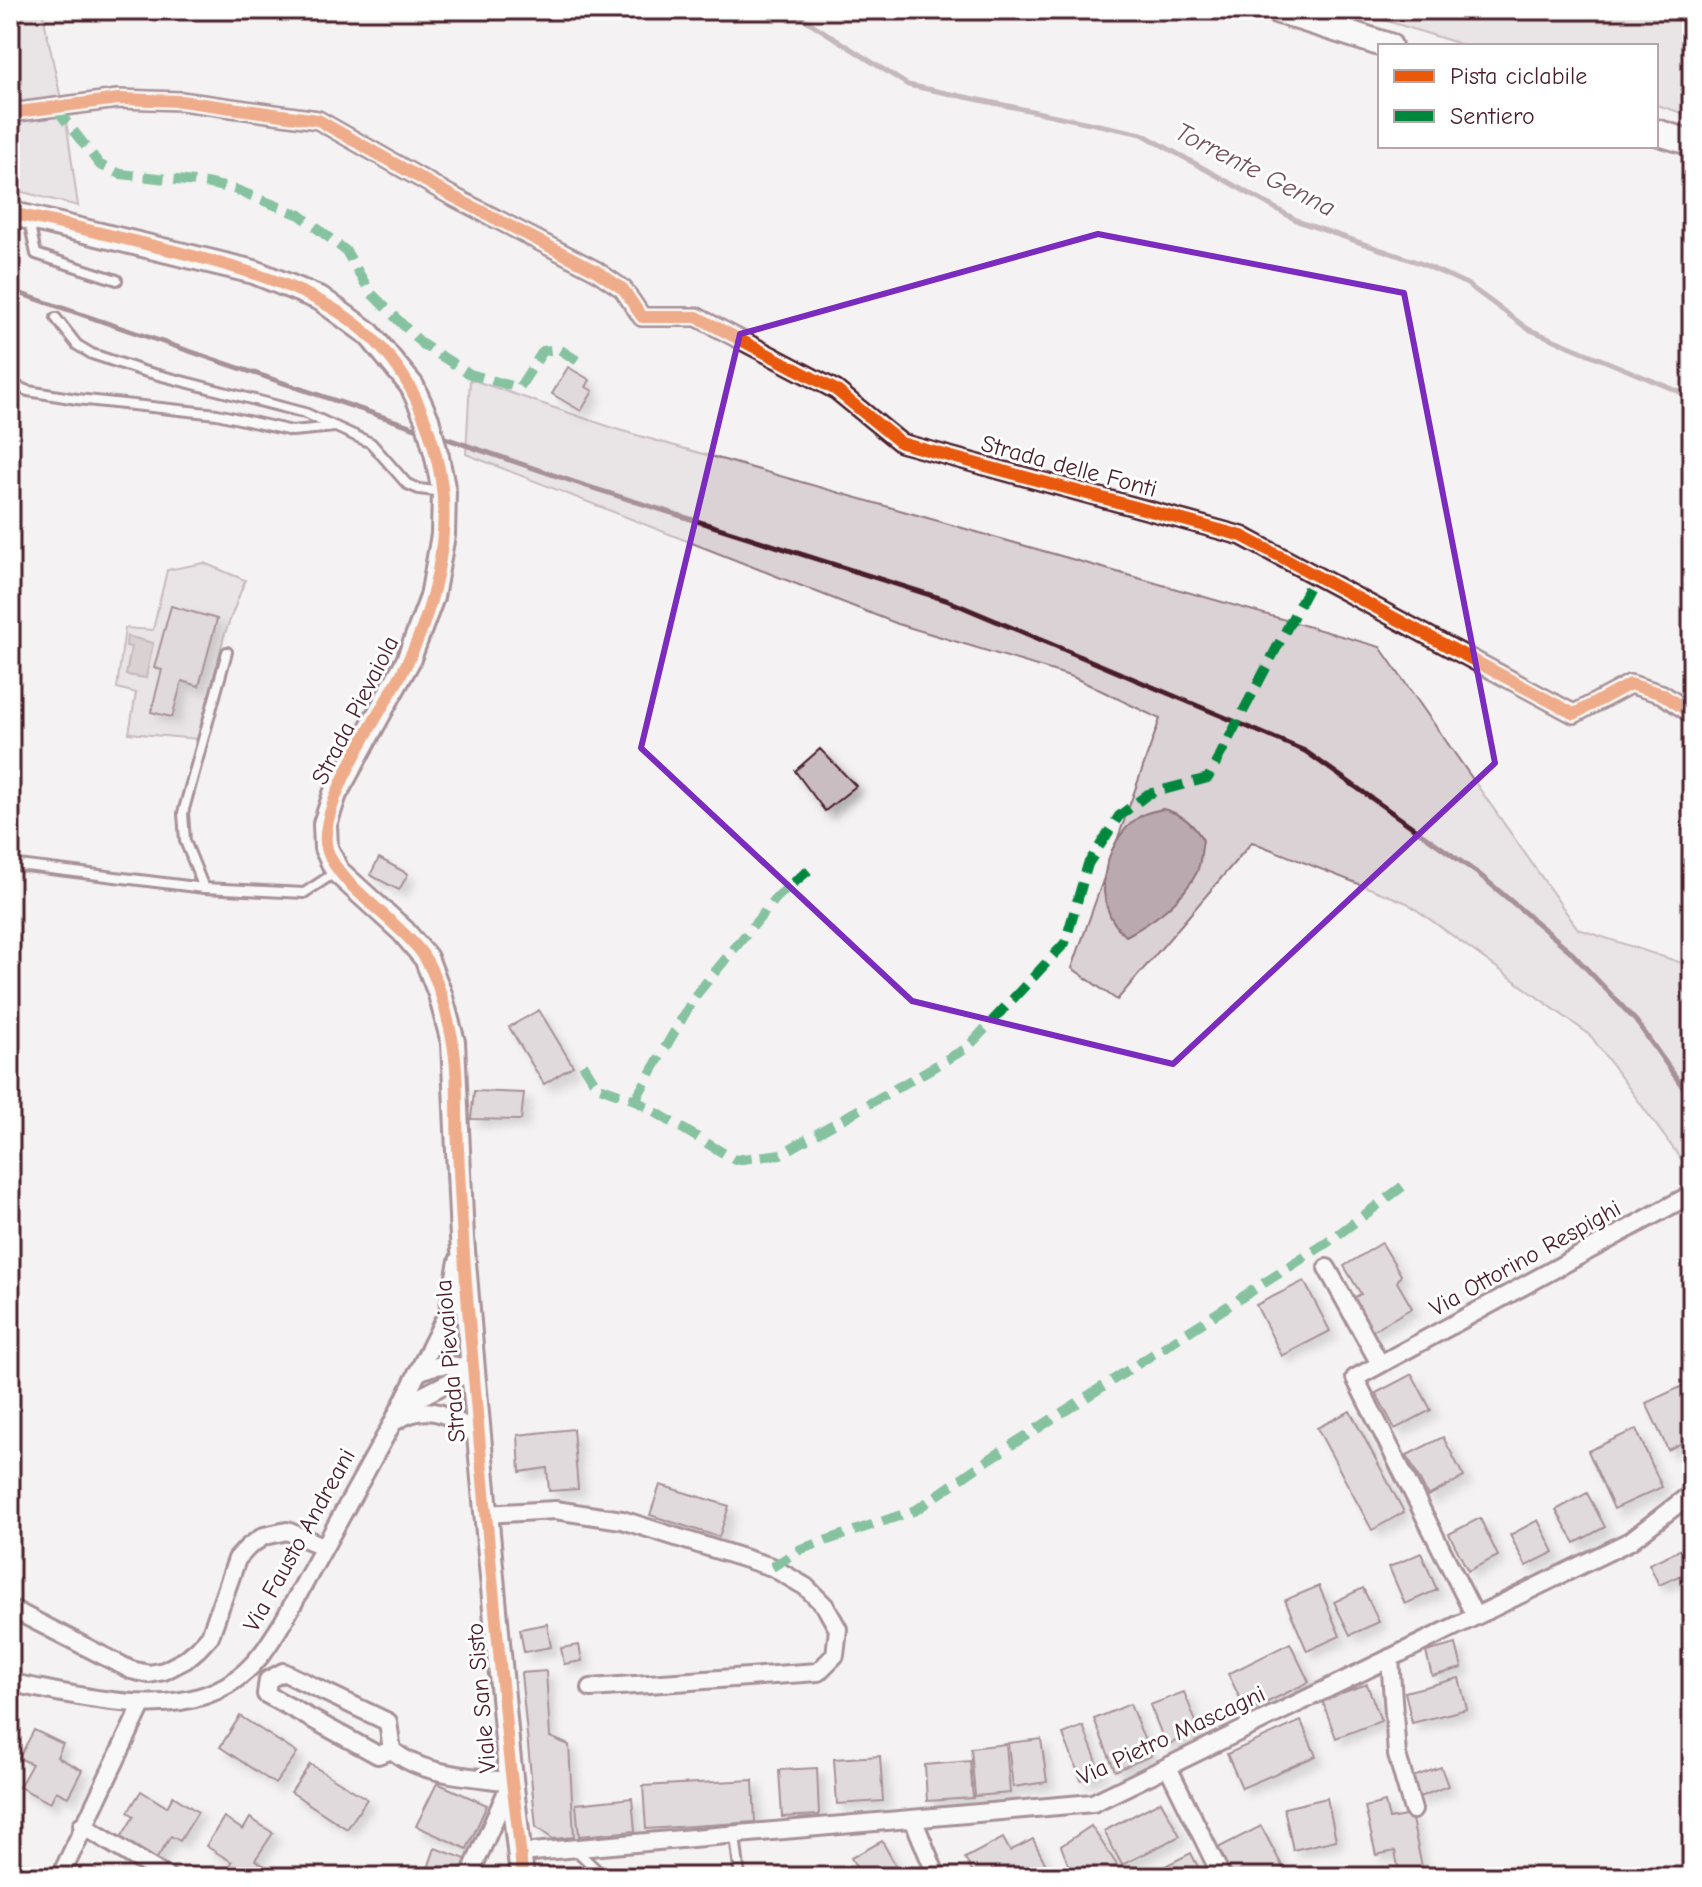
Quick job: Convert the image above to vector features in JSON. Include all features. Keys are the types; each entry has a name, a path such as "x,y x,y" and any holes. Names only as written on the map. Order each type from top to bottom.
{"main road":[{"path":"1276,10 1383,44"},
{"path":"1658,133 1692,143"}],"street":[{"name":"Strada delle Fonti","path":"10,113 118,99 181,101 318,120 450,195 595,270 623,289 642,317 697,317 836,390 901,443 1242,536 1574,714 1630,684 1662,694 1692,714"},
{"name":"Strada Pievaiola","path":"19,214 254,272 321,299 369,334 412,386 427,419 444,492 443,535 432,597 408,661 335,794 325,824 326,848 337,871 403,931 426,958 453,1042 462,1238 486,1514"},
{"name":"Via Ottorino Respighi","path":"1475,1616 1355,1378 1692,1194"},
{"name":"Via Fausto Andreani","path":"10,1683 142,1705 177,1703 206,1694 245,1672 266,1649 392,1424 448,1312 462,1238"},
{"path":"1327,1268 1380,1364"},
{"path":"417,1373 431,1365 451,1363 473,1370"},
{"name":"Via Fausto Andreani","path":"392,1424 409,1412 420,1397 473,1370"},
{"path":"409,1412 438,1412 455,1418 479,1436"},
{"name":"Via Pietro Mascagni","path":"521,1853 1093,1803 1630,1541 1692,1493"},
{"path":"486,1514 555,1510 622,1520 772,1567 806,1587 825,1606 838,1629 835,1655 818,1672 591,1688"},
{"name":"Viale San Sisto","path":"486,1514 522,1877"},
{"path":"10,1608 131,1670 149,1674 164,1671 185,1660 210,1636 237,1559 248,1547 264,1536 287,1531 323,1546"},
{"path":"1390,1658 1397,1755 1413,1810"},
{"path":"392,1750 378,1755 266,1694 268,1680 283,1672 388,1722 392,1750 405,1761 427,1768 511,1782 469,1877"},
{"path":"60,1877 82,1825 142,1705"},
{"path":"1168,1767 1222,1877"},
{"path":"913,1819 937,1877"},
{"path":"82,1825 167,1877"}],"lane":[{"path":"19,214 36,254 117,280"},
{"path":"56,318 77,345 92,354 143,371 305,413 371,443 407,484 444,492"},
{"path":"10,384 28,391 77,399 217,414 292,431 336,427"},
{"path":"204,888 185,841 183,813 227,652"},
{"path":"10,864 204,888 304,893 337,871"},
{"path":"735,1835 740,1877"},
{"path":"576,1850 604,1877"}],"highlighted area":[{"path":"1098,234 1404,293 1495,763 1173,1064 912,1001 641,748 740,334"}],"shaded area":[{"path":"10,10 42,10 67,127 78,206 10,189"},
{"path":"1352,10 1692,10 1692,116 1658,106 1658,44 1461,44"},
{"path":"470,379 619,430 1380,647 1578,929 1688,965 1692,963 1692,1174 1590,1035 1407,903 1252,842 1117,1000 1072,968 1160,719 1073,677 898,624 466,454"},
{"path":"204,563 245,580 224,636 198,739 129,733 136,693 117,688 125,628 153,630 167,570"},
{"path":"127,636 153,643 146,678 126,675 131,647 126,646"},
{"path":"1163,809 1186,820 1203,840 1198,868 1176,901 1126,936 1114,923 1107,908 1104,892 1109,858 1126,828 1141,815"}],"building":[{"path":"568,367 590,380 586,387 593,391 581,411 552,394"},
{"path":"171,606 217,619 199,686 182,681 172,717 151,712 162,670 154,668"},
{"path":"820,749 856,786 825,811 795,771"},
{"path":"379,858 408,874 399,890 370,875"},
{"path":"539,1010 573,1066 544,1084 509,1027"},
{"path":"474,1091 524,1093 521,1120 471,1119"},
{"path":"1382,1243 1401,1275 1397,1282 1412,1308 1370,1332 1351,1299 1361,1294 1344,1266"},
{"path":"1304,1281 1330,1331 1282,1356 1256,1305"},
{"path":"1412,1374 1431,1410 1395,1429 1376,1393"},
{"path":"1687,1384 1692,1395 1692,1438 1668,1450 1646,1403"},
{"path":"1350,1411 1404,1512 1372,1530 1317,1428"},
{"path":"573,1429 578,1489 549,1491 547,1468 520,1472 518,1435"},
{"path":"1636,1429 1662,1487 1614,1509 1588,1451"},
{"path":"1443,1437 1464,1477 1428,1496 1407,1455"},
{"path":"660,1485 729,1506 719,1537 650,1515"},
{"path":"1587,1493 1605,1527 1575,1543 1556,1510"},
{"path":"1480,1518 1498,1556 1468,1571 1449,1534"},
{"path":"1538,1520 1554,1552 1526,1566 1510,1535"},
{"path":"1686,1547 1692,1559 1692,1585 1688,1587 1682,1575 1659,1585 1649,1564"},
{"path":"1421,1553 1437,1590 1405,1604 1389,1567"},
{"path":"1319,1586 1340,1636 1307,1651 1285,1600"},
{"path":"1363,1588 1379,1622 1350,1635 1334,1602"},
{"path":"547,1624 551,1647 524,1652 520,1629"},
{"path":"1290,1643 1309,1682 1247,1712 1228,1674"},
{"path":"1456,1644 1462,1668 1432,1676 1426,1652"},
{"path":"579,1645 582,1661 564,1664 561,1648"},
{"path":"546,1671 550,1737 569,1745 574,1837 553,1839 536,1827 521,1673"},
{"path":"1459,1678 1467,1709 1412,1723 1405,1692"},
{"path":"1367,1684 1381,1721 1336,1738 1322,1700"},
{"path":"1184,1692 1200,1732 1166,1745 1150,1705"},
{"path":"1130,1704 1151,1756 1115,1771 1094,1719"},
{"path":"240,1716 297,1753 275,1784 220,1747"},
{"path":"1301,1721 1316,1756 1242,1788 1227,1754"},
{"path":"1083,1726 1101,1772 1081,1780 1063,1734"},
{"path":"34,1730 63,1744 57,1757 82,1770 68,1797 56,1791 50,1803 19,1787 32,1764 19,1758"},
{"path":"1041,1739 1047,1782 1013,1787 1008,1743"},
{"path":"1006,1744 1010,1793 975,1796 971,1748"},
{"path":"880,1756 883,1801 837,1804 834,1759"},
{"path":"970,1761 973,1798 927,1801 925,1765"},
{"path":"310,1764 367,1799 347,1829 291,1792"},
{"path":"1441,1767 1448,1786 1417,1798 1410,1778"},
{"path":"817,1768 819,1815 782,1817 779,1770"},
{"path":"753,1780 755,1822 646,1829 643,1786"},
{"path":"437,1783 487,1805 467,1849 416,1826"},
{"path":"1692,1783 1692,1814 1685,1784"},
{"path":"141,1791 167,1807 173,1796 198,1812 180,1841 171,1836 152,1866 117,1844 134,1816 128,1812"},
{"path":"632,1798 635,1831 579,1836 576,1804"},
{"path":"1327,1798 1336,1840 1293,1850 1284,1808"},
{"path":"1161,1801 1180,1836 1122,1865 1104,1831"},
{"path":"1385,1802 1389,1819 1411,1815 1422,1867 1399,1872 1395,1851 1376,1855 1365,1807"},
{"path":"224,1817 243,1830 250,1818 273,1833 255,1860 265,1866 258,1877 234,1877 226,1872 232,1862 206,1846"},
{"path":"1091,1826 1119,1868 1106,1877 1073,1877 1061,1846"},
{"path":"1261,1826 1288,1877 1231,1877 1216,1849"},
{"path":"1003,1838 1010,1851 1033,1839 1051,1875 975,1877 965,1858"},
{"path":"882,1841 902,1877 862,1877 851,1858"},
{"path":"435,1848 466,1859 460,1877 425,1877"},
{"path":"1191,1853 1203,1877 1143,1877"},
{"path":"10,1856 33,1869 29,1877 10,1877"}],"waterway":[{"name":"Torrente Genna","path":"790,10 908,85 1142,134 1300,222 1420,263 1467,284 1528,329 1692,397"}],"railway":[{"path":"10,290 580,484 946,600 1305,751 1480,875 1569,950 1636,1021 1692,1100"}],"marked path":[{"path":"55,107 100,165 121,174 234,189 300,215 346,251 370,292 422,344 470,374 519,388 543,351 559,349 581,363"},
{"path":"583,1064 597,1086 635,1100 735,1160 781,1154 967,1048 1065,943 1088,864 1119,816 1148,794 1208,778 1314,577"},
{"path":"635,1100 695,996 777,897 811,868"},
{"path":"772,1567 801,1549 916,1510 982,1464 1328,1242 1410,1181"}],"cycle path":[{"path":"10,113 118,99 181,101 318,120 450,195 595,270 623,289 642,317 697,317 836,390 901,443 1242,536 1574,714 1630,684 1662,694 1692,714"},
{"path":"10,213 226,265 311,296 347,317 378,344 404,377 424,418 443,495 442,548 437,575 412,652 340,786 326,831 327,849 342,875 411,940 427,961 437,982 452,1038 469,1318 522,1877"}]}
